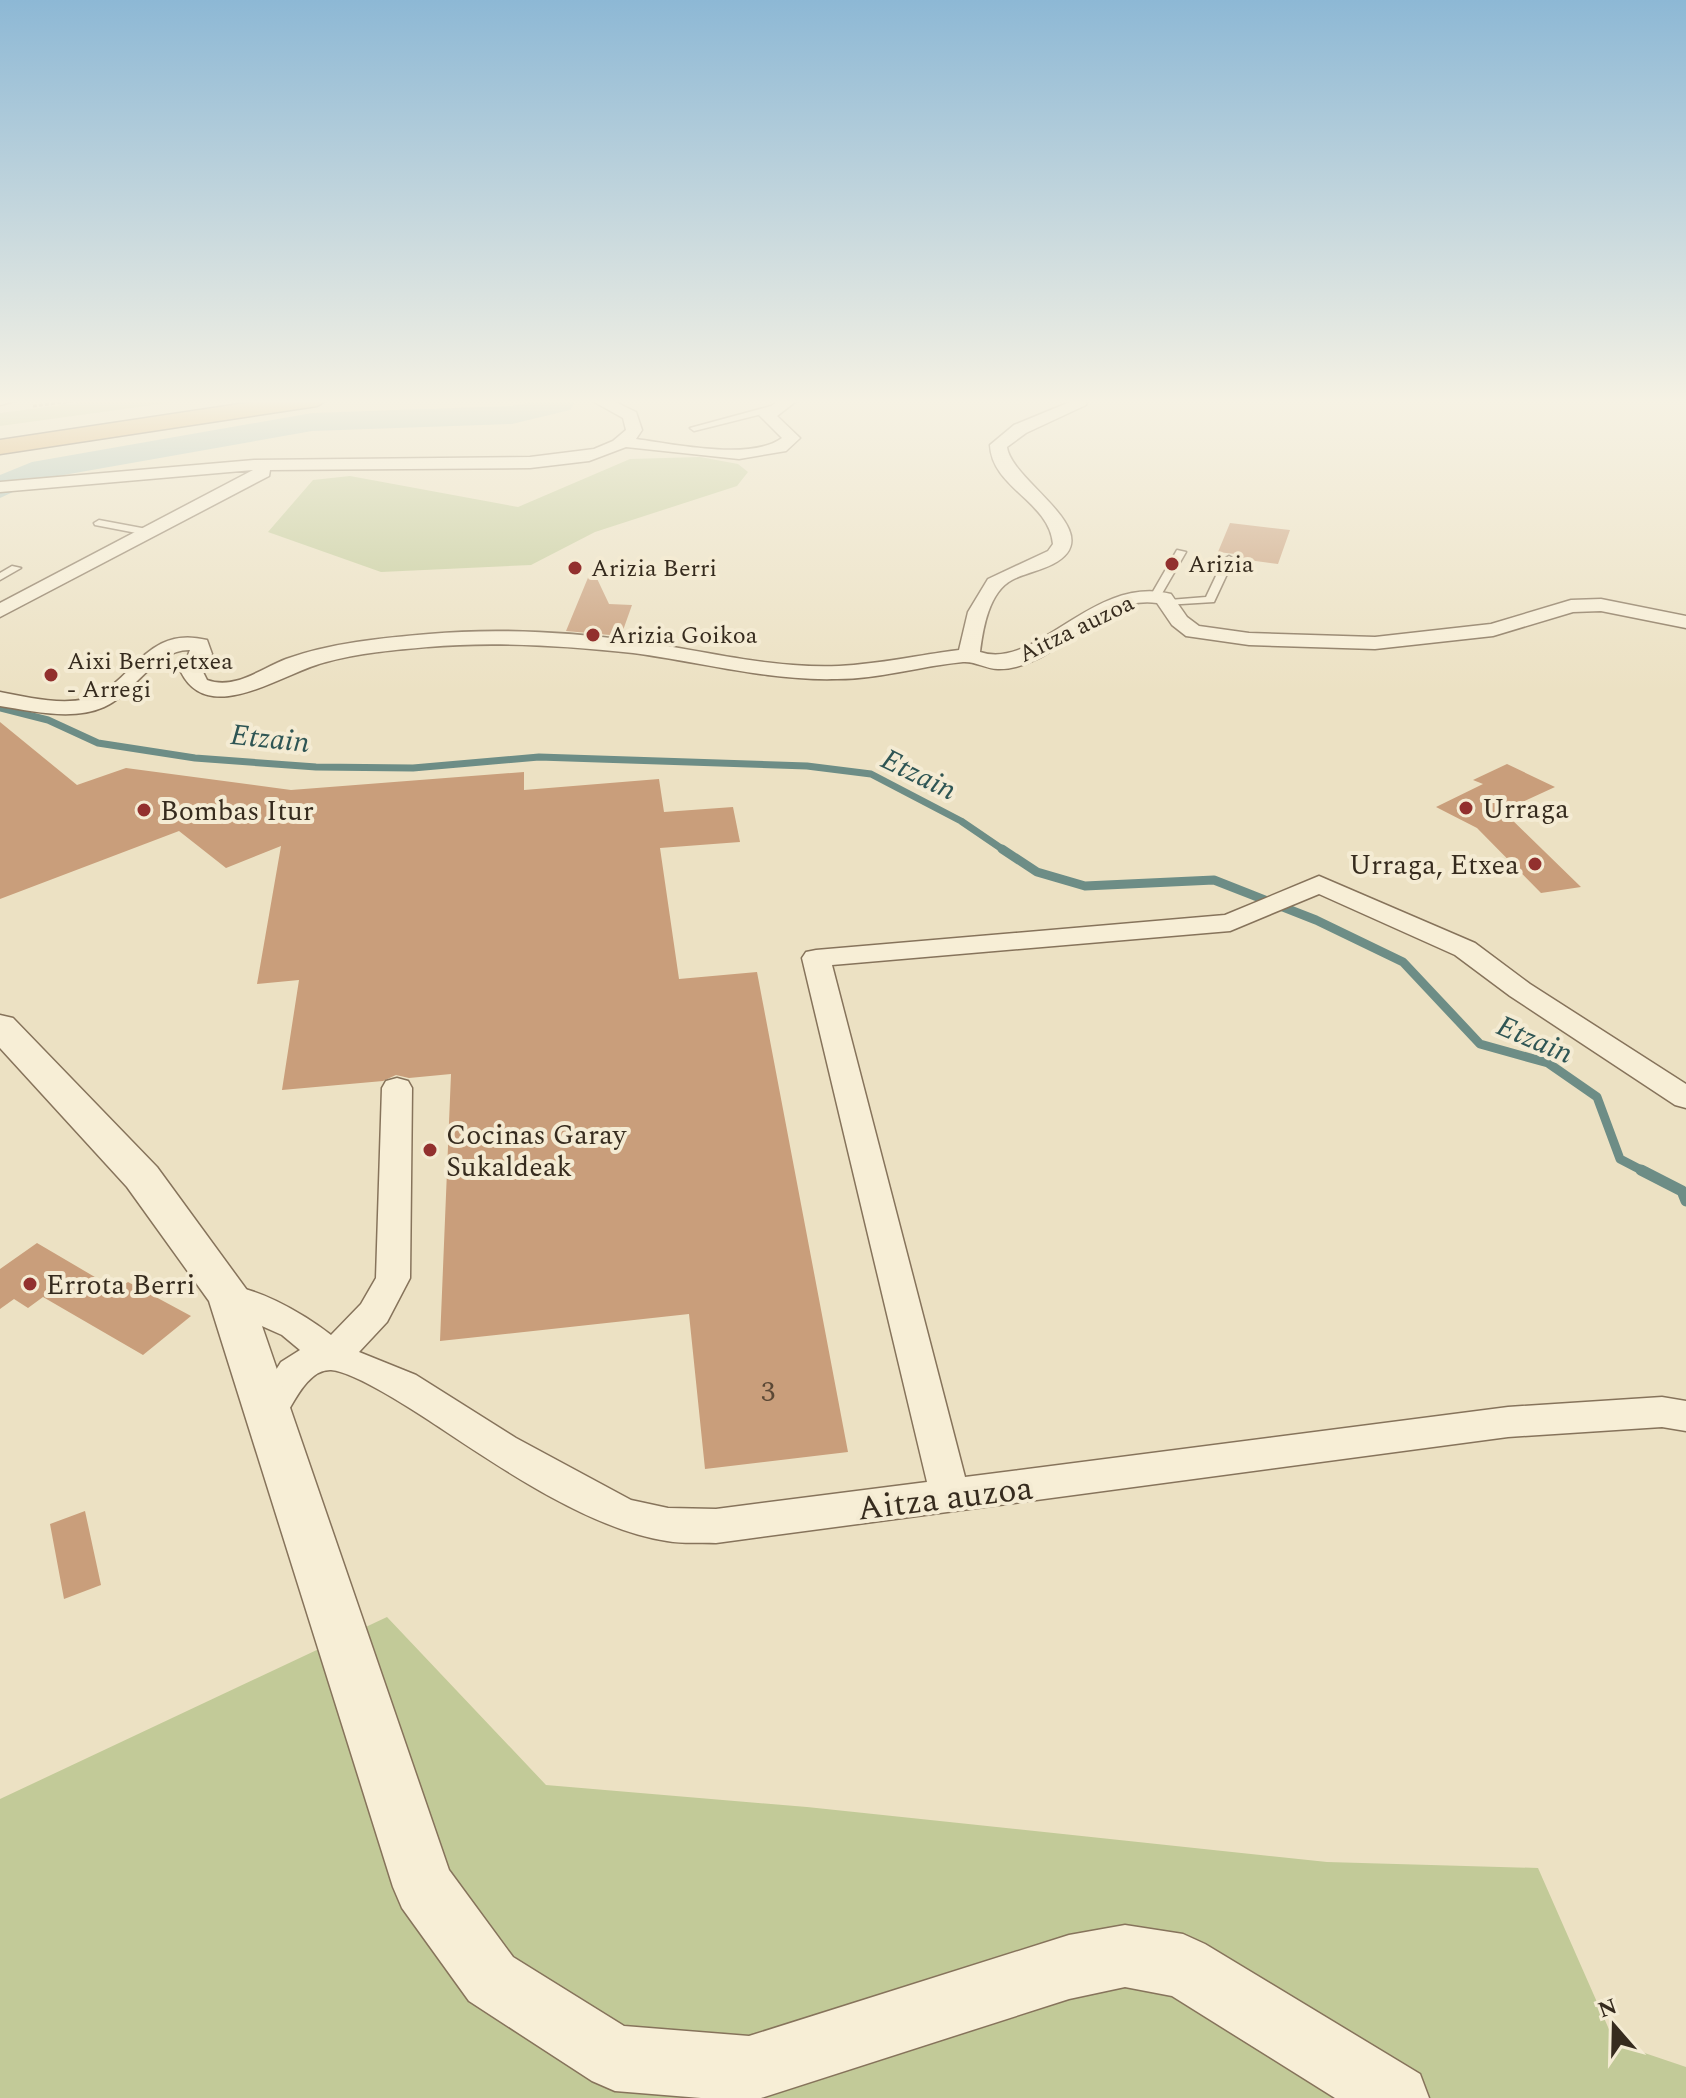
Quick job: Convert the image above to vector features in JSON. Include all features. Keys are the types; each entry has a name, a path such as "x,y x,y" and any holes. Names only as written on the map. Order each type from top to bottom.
{"street":[{"path":"0,611 212,497"},
{"name":"Aitza auzoa","path":"1034,497 1059,527 1065,540 1064,549 1057,556 1004,575 995,582 970,640 969,655 1003,662 1021,656 1136,596 1162,599 1179,621 1193,632 1249,639 1375,643 1493,630 1571,606 1601,605 1686,622"},
{"path":"0,699 66,706 100,702 152,657 180,642 200,644 201,654 192,672 198,684 214,690 235,690 295,663 342,651 431,640 515,640 633,647 791,671 886,669 969,655"},
{"path":"950,1497 816,958 1230,923 1319,884 1465,949 1520,990 1686,1098"},
{"path":"0,1026 142,1177 230,1297 424,1887 491,1979 615,2058 749,2069 1069,1967 1125,1956 1183,1966 1396,2098"},
{"path":"269,1411 294,1372 306,1362 333,1356 374,1313 393,1278 397,1088"},
{"name":"Aitza auzoa","path":"230,1297 295,1326 333,1356 403,1385 502,1449 622,1514 668,1525 716,1526 1508,1422 1662,1412 1686,1416"}],"lane":[{"path":"99,523 154,528"},
{"path":"1181,552 1162,599 1210,600 1229,559"},
{"path":"0,577 16,568"}],"green space":[{"path":"298,497 463,497 518,507 542,497 703,497 595,532 531,565 381,572 268,532"},
{"path":"387,1617 546,1785 807,1807 1327,1862 1538,1868 1615,2043 1686,2067 1686,2098 0,2098 0,1799"}],"building":[{"path":"1230,523 1290,530 1278,564 1218,552"},
{"path":"592,568 609,604 632,605 621,636 566,631"},
{"path":"0,722 77,785 126,768 291,790 524,772 524,790 659,779 664,812 733,807 740,842 660,848 679,979 757,972 848,1452 705,1469 689,1314 440,1341 451,1074 409,1078 396,1075 383,1081 282,1090 299,980 257,984 281,846 226,868 179,831 0,899"},
{"path":"1507,764 1555,787 1503,811 1581,887 1541,893 1477,828 1436,807 1483,784 1473,780"},
{"path":"37,1243 117,1290 128,1282 191,1316 143,1355 43,1297 28,1308 14,1299 0,1309 0,1269"},
{"path":"85,1511 101,1585 64,1599 50,1524"}],"waterway":[{"name":"Etzain","path":"0,708 48,720 98,743 195,758 316,767 413,768 539,757 807,766 871,774 961,821 1004,850"},
{"name":"Etzain","path":"1004,850 1037,872 1085,886 1214,880 1316,920 1403,962 1480,1044 1548,1063 1597,1097 1620,1159 1645,1172"},
{"name":"Etzain","path":"1641,1170 1682,1191 1686,1201"}],"place":[{"name":"Arizia","path":"1172,564"},
{"name":"Arizia Berri","path":"575,568"},
{"name":"Arizia Goikoa","path":"593,635"},
{"name":"Aixi Berri,etxea - Arregi","path":"51,675"},
{"name":"Urraga","path":"1466,808"},
{"name":"Bombas Itur","path":"144,810"},
{"name":"Urraga, Etxea","path":"1535,864"},
{"name":"Cocinas Garay Sukaldeak","path":"430,1150"},
{"name":"Errota Berri","path":"30,1284"}]}
